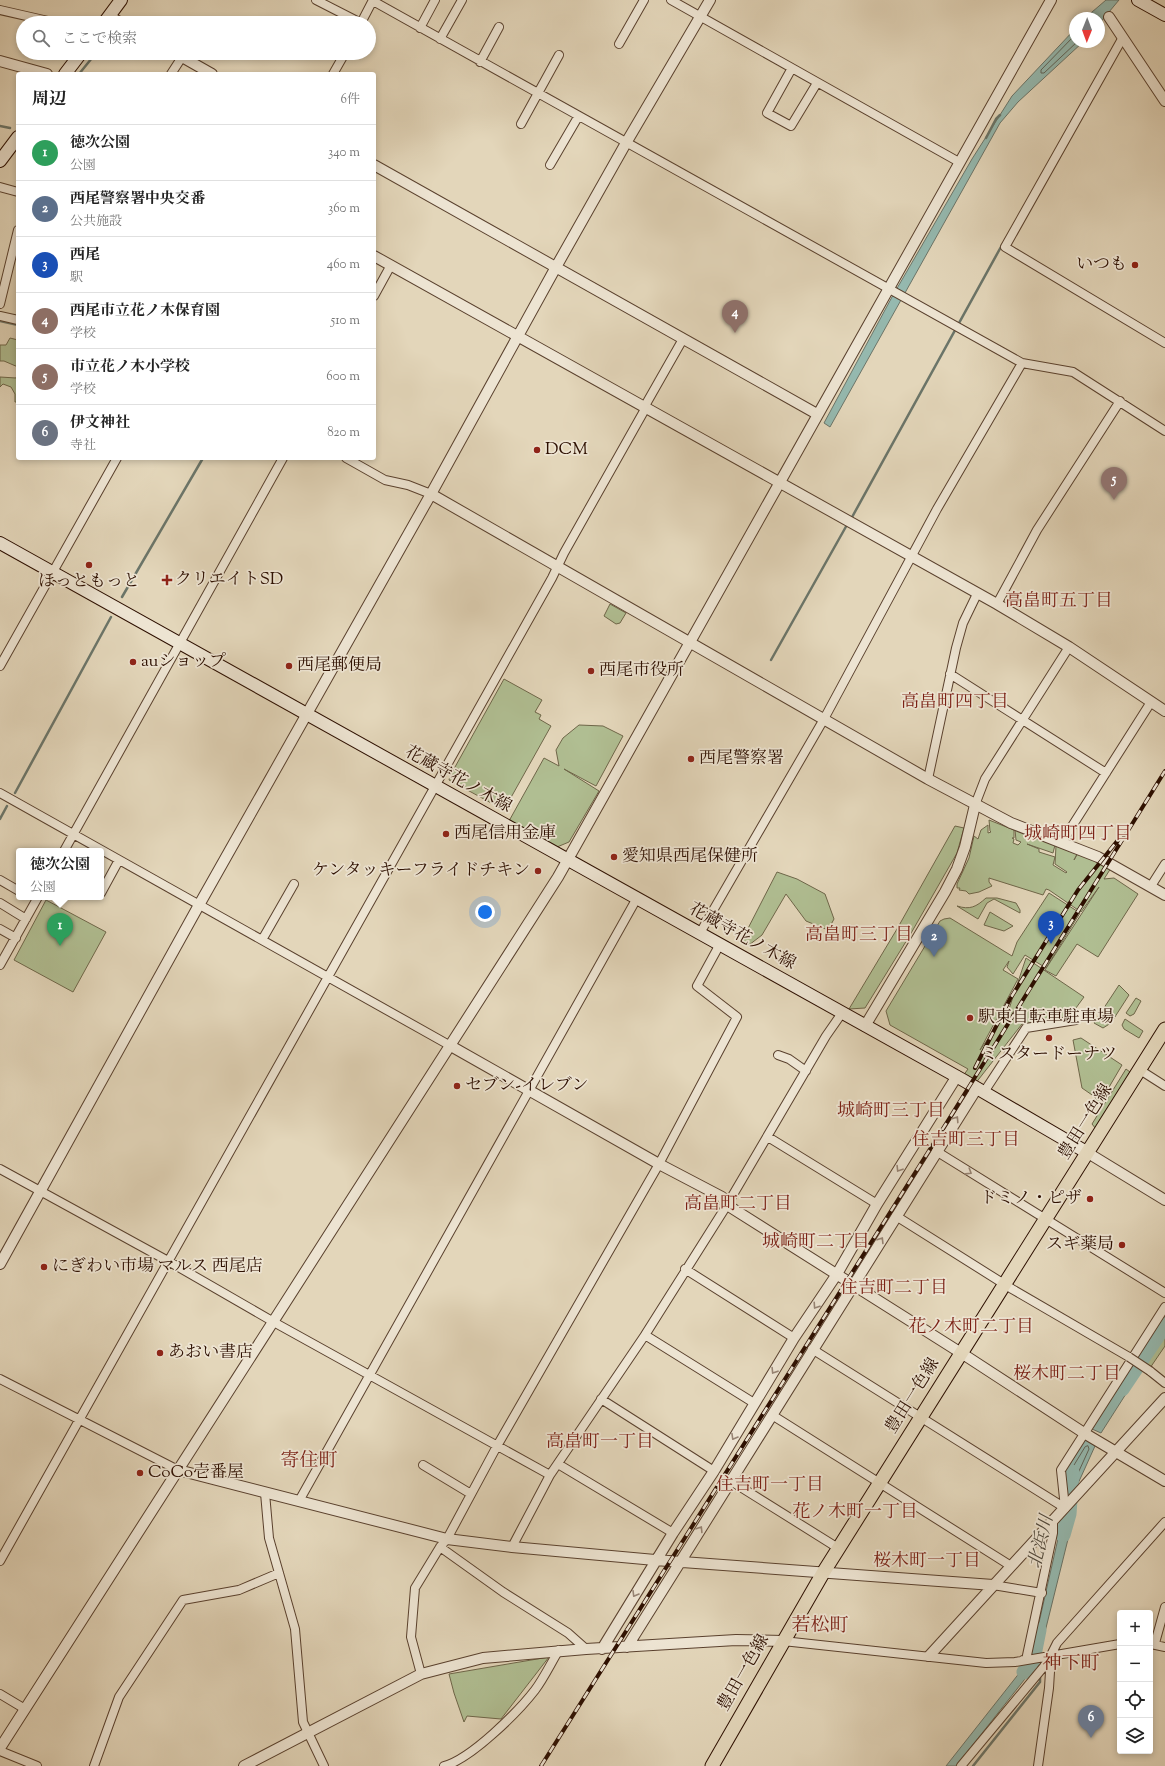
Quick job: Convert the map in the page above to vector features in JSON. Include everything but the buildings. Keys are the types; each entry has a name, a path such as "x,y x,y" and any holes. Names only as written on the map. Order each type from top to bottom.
{"main road":[{"path":"109,16 122,0"},
{"path":"1138,0 1165,15"},
{"path":"67,72 76,60"},
{"path":"0,161 16,140"},
{"name":"花蔵寺花ノ木線","path":"0,543 306,715 957,1076 1088,1153"},
{"name":"豊田一色線","path":"712,1766 838,1548 880,1484 1165,1029"}],"street":[{"path":"316,0 347,16"},
{"path":"420,28 435,0"},
{"path":"440,39 462,0"},
{"path":"619,44 644,0"},
{"path":"671,0 959,162"},
{"path":"0,1264 199,905 431,494 556,267 626,143 710,0"},
{"path":"37,1766 0,1750 272,1321 568,859 779,481 1051,0"},
{"path":"365,16 373,1 1022,363 1073,372 1165,431"},
{"path":"0,10 26,16"},
{"path":"1109,17 1122,39 1165,101"},
{"path":"480,62 499,27"},
{"path":"1122,39 1005,247 1165,342"},
{"path":"521,124 559,55"},
{"path":"172,72 176,60"},
{"path":"187,60 208,72"},
{"path":"335,72 341,60"},
{"path":"0,61 40,72"},
{"path":"792,68 767,113 791,126 817,83"},
{"path":"550,165 578,116"},
{"path":"376,166 817,414"},
{"path":"0,187 16,191"},
{"path":"0,304 16,238"},
{"path":"376,257 997,604 1069,648 1165,711"},
{"path":"376,292 391,265"},
{"path":"0,316 16,320"},
{"path":"0,1561 558,566 682,338"},
{"path":"700,933 824,718 937,509 1022,363"},
{"path":"997,604 1037,530 1120,402"},
{"path":"0,666 116,460"},
{"path":"66,848 282,460"},
{"path":"350,460 385,480 408,485 431,494 975,805 1011,823 1098,857 1165,895"},
{"path":"928,779 950,674 963,623 977,594"},
{"path":"865,1026 945,892 957,869 965,847 975,805 985,779 1069,648"},
{"path":"950,674 1106,773"},
{"path":"1062,842 1151,702"},
{"path":"0,793 97,848"},
{"path":"104,852 659,1164 722,1197 727,1205 962,1353 1084,1433 1165,1480"},
{"path":"104,887 119,860"},
{"path":"1151,886 1165,864"},
{"path":"0,880 16,889"},
{"path":"262,940 294,884"},
{"path":"299,1501 637,898"},
{"path":"1,962 16,938 34,900"},
{"path":"0,903 26,919"},
{"path":"0,929 16,938"},
{"path":"421,1674 411,1637 415,1588 440,1546 447,1538 497,1446 659,1164 737,1017 697,986 720,944"},
{"path":"512,1547 550,1475 645,1335 685,1269 727,1205 826,1036 842,1012"},
{"path":"627,1647 812,1349 854,1285 936,1151 1026,1028 1030,1026 1076,1020 1083,1014"},
{"path":"778,1055 789,1059 806,1071"},
{"path":"1140,1070 1165,1086"},
{"path":"602,1649 655,1560 714,1471 794,1338 837,1274 877,1204 957,1076"},
{"path":"768,1137 877,1204"},
{"path":"936,1151 1165,1293"},
{"path":"1088,1153 1165,1200"},
{"path":"0,1169 168,1260 272,1321 550,1475"},
{"path":"896,1216 1004,1284 1130,1357 1165,1383"},
{"path":"685,1269 794,1338"},
{"path":"1065,1508 1061,1470 1165,1308"},
{"path":"645,1335 754,1403"},
{"path":"812,1349 1065,1508"},
{"path":"0,1379 178,1470 447,1538 512,1547 655,1560 993,1585 1042,1593"},
{"path":"929,1656 1065,1508 1099,1469 1113,1449 1165,1398"},
{"path":"601,1399 714,1471"},
{"path":"772,1415 1011,1566"},
{"path":"558,1464 673,1533"},
{"path":"423,1465 471,1494"},
{"path":"730,1481 838,1548"},
{"path":"265,1493 269,1538 295,1629 303,1722 324,1766"},
{"path":"1022,1660 1042,1593 1054,1533 1053,1521"},
{"path":"961,1766 1049,1656 1057,1643 1165,1522"},
{"path":"440,1546 503,1592 568,1633 586,1649"},
{"path":"94,1766 119,1697 183,1600 239,1590 279,1573"},
{"path":"1153,1641 1165,1607"},
{"path":"244,1766 421,1674 483,1658 559,1650 602,1649 736,1640 783,1641 986,1663 1022,1660 1117,1645"},
{"path":"1153,1644 1165,1647"},
{"path":"444,1766 465,1756 516,1711 535,1689 559,1650"},
{"path":"1038,1766 1049,1688 1049,1656"},
{"path":"0,1694 25,1709"}],"green space":[{"path":"10,338 16,340 16,366 4,361 0,361 0,345 6,345"},
{"path":"0,377 16,378 16,402 15,394 11,387 3,384 0,387"},
{"path":"610,604 626,613 620,623 616,624 604,616"},
{"path":"504,679 542,700 535,712 541,715 539,719 551,726 504,810 449,780"},
{"path":"579,725 603,726 623,736 596,786 564,769 599,791 569,842 557,847 509,821 544,758 559,766 556,750 563,738"},
{"path":"989,820 1014,830 1014,838 1012,838 1014,839 1013,843 1018,845 1021,842 1016,840 1015,830 1055,845 1053,853 1027,844 1039,849 1039,852 1055,857 1053,865 1066,873 1067,872 1055,864 1056,846 1077,854 1074,860 1078,853 1111,868 1104,879 1114,878 1138,894 1098,957 1077,944 1056,976 1045,970 1099,887 1081,912 1046,889 1043,895 989,878 989,882 992,886 979,892 969,894 966,891 959,890 960,888 957,888 957,884 969,858 974,836 978,839 981,830 988,825 988,833 991,832"},
{"path":"955,826 964,828 957,853 910,935 865,1008 849,1009 897,929"},
{"path":"777,872 797,879 825,894 834,919 828,930 806,921 786,894 762,935 749,945 742,940"},
{"path":"1049,893 1080,913 1046,968 1025,955 1013,974 1007,967 1009,961 1003,970 1018,979 980,1050 1009,1009 1026,958 1084,997 1073,1012 1065,1018 1022,1024 975,1084 963,1076 968,1069 890,1025 886,1011 940,921 950,918 1012,956 1017,942"},
{"path":"986,898 997,898 1016,903 1020,913 994,899 987,903 978,919 957,906 966,908 973,907"},
{"path":"46,900 106,932 73,992 14,960"},
{"path":"990,912 1013,926 1004,931 984,925"},
{"path":"1119,985 1129,995 1111,1023 1103,1028 1094,1023"},
{"path":"1136,998 1141,1001 1134,1014 1130,1016 1126,1013"},
{"path":"1125,1019 1143,1031 1139,1038 1124,1029 1122,1025"},
{"path":"1081,1038 1122,1065 1098,1106 1095,1097 1082,1088 1073,1040"},
{"path":"1126,1069 1130,1072 1096,1129 1092,1124"},
{"path":"1165,1330 1165,1346 1150,1368 1144,1364"},
{"path":"549,1657 501,1719 467,1716 464,1722 449,1674"}],"water":[{"path":"1106,0 1119,0 1105,17 1105,12 1092,12"},
{"path":"1069,35 1069,48 1076,48 1018,102 1000,123 830,427 824,423 892,297 972,159 1012,96"},
{"path":"1165,1316 1165,1330 1144,1364 1138,1361"},
{"path":"1130,1369 1138,1375 1101,1433 1092,1429"},
{"name":"北浜川","path":"1085,1439 1095,1446 1076,1488 1065,1497 1067,1469"},
{"name":"北浜川","path":"1075,1511 1041,1648 1033,1649 1062,1521"},
{"path":"1028,1662 1036,1665 956,1766 946,1766"}],"waterway":[{"path":"81,72 90,60"},
{"path":"986,138 996,119 1000,115"},
{"path":"0,126 10,128"},
{"path":"851,519 1002,245"},
{"path":"0,321 16,325"},
{"path":"122,597 202,460"},
{"path":"771,660 848,523"},
{"path":"15,793 111,617"},
{"path":"0,819 7,806"},
{"name":"北浜川","path":"1122,1389 1165,1325"},
{"name":"北浜川","path":"1063,1535 1069,1514 1072,1472"},
{"name":"北浜川","path":"1024,1672 1033,1660 1039,1630"},
{"name":"北浜川","path":"1035,1646 1039,1669"},
{"path":"973,1766 1040,1682 1040,1676"}],"railway":[{"path":"541,1766 949,1119 1165,771"},
{"path":"975,1068 1010,999 1078,890 1118,840"}],"place":[{"name":"いつも","path":"1135,265"},
{"name":"西尾市立花ノ木保育園","path":"735,333"},
{"name":"DCM","path":"537,450"},
{"name":"市立花ノ木小学校","path":"1114,500"},
{"name":"ほっともっと","path":"89,565"},
{"name":"クリエイトSD","path":"167,580"},
{"name":"auショップ","path":"133,662"},
{"name":"西尾郵便局","path":"289,666"},
{"name":"西尾市役所","path":"591,671"},
{"name":"西尾警察署","path":"691,759"},
{"name":"西尾信用金庫","path":"446,834"},
{"name":"愛知県西尾保健所","path":"614,857"},
{"name":"ケンタッキーフライドチキン","path":"538,871"},
{"name":"西尾","path":"1051,944"},
{"name":"徳次公園","path":"60,946"},
{"name":"西尾警察署中央交番","path":"934,957"},
{"name":"駅東自転車駐車場","path":"970,1018"},
{"name":"ミスタードーナツ","path":"1049,1038"},
{"name":"セブン-イレブン","path":"457,1086"},
{"name":"ドミノ・ピザ","path":"1090,1199"},
{"name":"スギ薬局","path":"1122,1245"},
{"name":"にぎわい市場 マルス 西尾店","path":"44,1267"},
{"name":"あおい書店","path":"160,1353"},
{"name":"CoCo壱番屋","path":"140,1473"},
{"name":"伊文神社","path":"1091,1738"}],"district":[{"name":"高畠町五丁目","path":"1059,602"},
{"name":"高畠町四丁目","path":"955,703"},
{"name":"城崎町四丁目","path":"1078,835"},
{"name":"高畠町三丁目","path":"859,936"},
{"name":"城崎町三丁目","path":"891,1112"},
{"name":"住吉町三丁目","path":"966,1141"},
{"name":"高畠町二丁目","path":"738,1205"},
{"name":"城崎町二丁目","path":"816,1243"},
{"name":"住吉町二丁目","path":"894,1289"},
{"name":"花ノ木町二丁目","path":"971,1328"},
{"name":"桜木町二丁目","path":"1067,1375"},
{"name":"高畠町一丁目","path":"600,1443"},
{"name":"寄住町","path":"309,1461"},
{"name":"住吉町一丁目","path":"770,1486"},
{"name":"花ノ木町一丁目","path":"855,1513"},
{"name":"桜木町一丁目","path":"927,1562"},
{"name":"若松町","path":"820,1626"},
{"name":"神下町","path":"1071,1664"}]}
